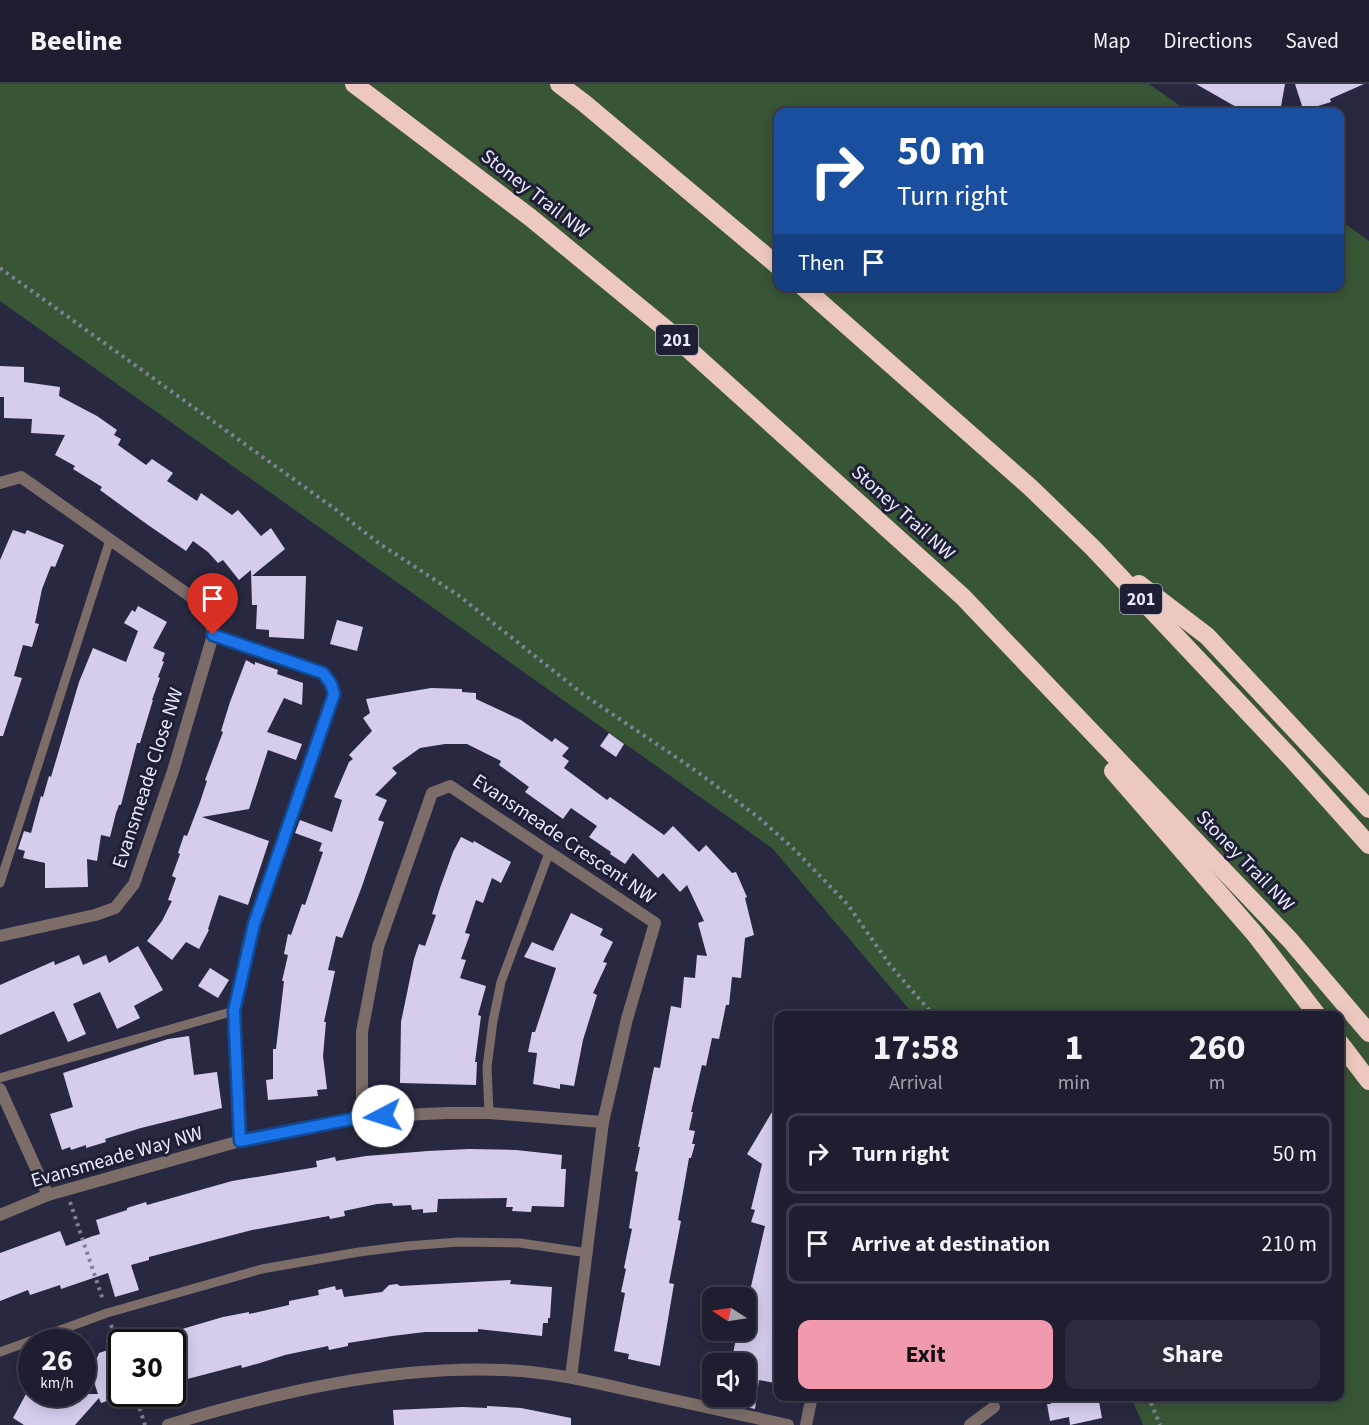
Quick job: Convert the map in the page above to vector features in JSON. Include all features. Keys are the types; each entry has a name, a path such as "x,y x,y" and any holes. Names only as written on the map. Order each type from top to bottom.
{"highway":[{"name":"Stoney Trail NW","path":"354,84 531,218 666,329 963,597 1290,940 1369,1033"},
{"path":"558,84 584,103 774,263"},
{"name":"201","path":"808,291 1030,488 1093,548 1254,717 1369,845"},
{"path":"1093,548 1207,636 1369,809"},
{"path":"981,617 1038,686 1254,933 1314,1011"},
{"path":"1344,1048 1369,1082"}],"street":[{"name":"Evansmeade Close NW","path":"0,483 21,477 210,609 213,635 173,771 134,884 115,908 96,915 0,936"},
{"name":"Evansmeade Crescent NW","path":"362,1117 363,1032 378,947 432,793 450,786 655,923 627,1019 603,1122 572,1377"},
{"path":"0,1089 48,1195"},
{"name":"Evansmeade Way NW","path":"0,1215 48,1195 240,1141 362,1117 489,1113 603,1122"},
{"path":"168,1425 223,1408 335,1382 408,1373 504,1370 572,1377 788,1425"},
{"path":"806,1425 811,1401"},
{"path":"970,1425 994,1407"}],"lane":[{"path":"0,883 110,540"},
{"path":"213,635 323,673 331,684 334,694 254,924 234,1011 240,1141"},
{"path":"489,1113 487,1067 501,982 549,853"},
{"path":"0,1078 234,1011"},
{"path":"0,1352 107,1313 262,1269 407,1246 458,1242 520,1243 588,1253"}],"path":[{"path":"0,268 335,509 377,542 458,595 584,695 692,768 758,817 796,851 848,905 890,964 929,1011"},
{"path":"66,1190 113,1329"},
{"path":"1150,1401 1160,1425"},
{"path":"139,1407 145,1425"}],"green space":[{"path":"0,84 1149,84 1183,108 774,108 774,291 1344,291 1344,223 1369,241 1369,1425 1143,1425 1133,1401 1344,1401 1344,1011 911,1011 772,848 0,301"}],"building":[{"path":"1196,84 1285,84 1281,108 1238,108"},
{"path":"1295,84 1364,84 1330,99 1331,102 1318,106 1319,108 1303,108"},
{"path":"0,366 24,367 24,382 60,387 59,396 97,416 117,430 114,435 121,439 118,445 146,465 152,459 173,473 167,481 197,501 201,493 232,515 238,510 261,536 271,528 285,549 252,576 306,576 304,639 269,637 269,630 256,629 257,605 252,605 251,570 239,580 223,560 218,563 193,541 186,551 100,490 102,487 73,469 75,466 55,455 65,435 31,433 32,419 4,418 4,397 0,397"},
{"path":"13,530 25,534 27,530 64,545 55,567 51,566 42,589 35,623 39,624 32,647 23,645 14,676 22,678 3,736 0,736 0,560"},
{"path":"138,606 167,622 153,648 165,653 158,677 160,678 140,743 137,743 121,805 116,813 110,837 101,835 97,861 87,859 88,887 45,888 45,863 23,858 25,851 18,849 24,831 31,833 41,796 43,797 49,776 51,777 79,682 93,648 126,662 138,631 124,623 132,610 135,612"},
{"path":"337,620 363,627 357,651 330,644"},
{"path":"246,660 255,665 255,662 278,670 277,674 303,683 302,705 284,698 267,732 302,744 296,760 268,750 249,809 202,817 269,841 248,905 219,895 209,930 199,949 186,942 172,960 147,941 162,921 172,901 168,900 176,878 172,876 180,854 178,853 200,802 207,781 205,780 223,732 221,731 230,702"},
{"path":"431,688 462,689 462,692 476,693 476,699 521,720 552,742 555,738 569,748 562,756 569,761 564,768 607,800 610,797 664,835 673,826 699,852 706,845 732,873 736,872 747,897 745,898 754,935 745,938 741,978 732,977 729,1005 726,1005 719,1039 712,1038 706,1066 702,1065 691,1112 693,1112 689,1130 695,1131 692,1144 695,1144 691,1158 689,1158 678,1220 681,1221 669,1283 674,1284 660,1366 628,1359 629,1354 614,1351 625,1293 621,1292 632,1229 629,1228 638,1172 635,1171 640,1147 638,1147 654,1067 660,1068 671,1006 681,1008 684,977 695,978 697,955 707,956 698,923 704,921 687,885 680,892 663,873 658,878 633,853 625,864 610,854 611,852 589,837 597,826 571,808 563,819 525,792 529,787 499,765 501,761 467,744 445,744 420,748 392,768 397,773 375,795 387,800 378,820 384,822 342,938 336,936 328,970 335,971 324,1022 326,1022 323,1056 327,1089 317,1090 318,1096 268,1100 266,1080 273,1079 273,1049 276,1049 284,981 282,981 288,955 284,954 288,934 291,935 302,904 305,905 323,852 319,851 322,843 295,833 300,820 332,832 342,800 334,797 349,762 353,759 349,755 372,731 363,718 370,713 366,699"},
{"path":"609,733 624,744 616,757 600,746"},
{"path":"461,837 473,843 474,841 511,862 501,883 492,878 483,903 476,900 465,933 470,934 461,959 466,960 460,978 486,986 478,1015 481,1016 475,1062 477,1062 476,1085 400,1083 401,1022 414,959 419,944 425,946 436,915 432,914 440,888"},
{"path":"571,913 603,929 600,935 613,942 603,962 607,963 593,993 597,995 583,1040 574,1086 560,1084 560,1089 533,1084 537,1053 528,1052 532,1032 535,1032 556,968 524,957 532,942 553,951"},
{"path":"138,946 163,990 134,1006 140,1018 117,1029 100,992 73,1004 86,1034 68,1042 54,1011 0,1035 0,985 54,961 55,965 79,955 83,965 106,955 109,963"},
{"path":"210,968 229,980 218,998 198,986"},
{"path":"189,1036 194,1075 217,1072 222,1108 141,1128 105,1139 106,1142 86,1148 86,1145 71,1150 70,1147 62,1150 50,1114 73,1107 63,1073 168,1039"},
{"path":"774,1109 774,1383 759,1380 756,1402 756,1353 733,1353 735,1341 756,1341 756,1287 751,1287 765,1226 751,1222 755,1210 751,1209 762,1164 747,1154"},
{"path":"469,1149 516,1150 562,1155 561,1169 566,1169 564,1207 532,1206 531,1212 512,1211 513,1207 506,1207 507,1198 438,1199 437,1212 423,1213 423,1209 412,1210 411,1205 377,1204 344,1211 345,1216 330,1219 329,1216 252,1230 149,1257 149,1260 131,1265 139,1290 115,1297 108,1273 61,1289 60,1285 30,1295 28,1290 0,1301 0,1253 60,1231 66,1246 100,1234 96,1220 127,1210 127,1208 146,1202 147,1205 232,1181 317,1167 316,1161 335,1157 336,1161 366,1156"},
{"path":"511,1280 510,1284 552,1287 550,1318 548,1318 548,1323 543,1323 542,1336 478,1329 478,1332 425,1332 392,1336 348,1343 348,1346 329,1350 328,1346 285,1355 242,1368 241,1365 186,1379 186,1329 182,1329 223,1317 289,1305 289,1301 319,1295 318,1290 335,1286 336,1290 342,1289 344,1297 382,1292 389,1285"},
{"path":"108,1350 108,1401 101,1403 99,1398 96,1401 96,1394 98,1394 96,1358 99,1353"},
{"path":"1050,1401 1099,1401 1102,1418 1070,1425 1069,1417 1050,1421 1047,1404 1051,1404"},
{"path":"487,1406 521,1408 571,1418 571,1425 394,1425 393,1410 487,1408"},
{"path":"19,1407 91,1407 75,1425 24,1425 13,1418"}],"route":[{"path":"213,635 323,673 331,684 334,694 254,924 234,1011 240,1141 362,1117 383,1116"}]}
